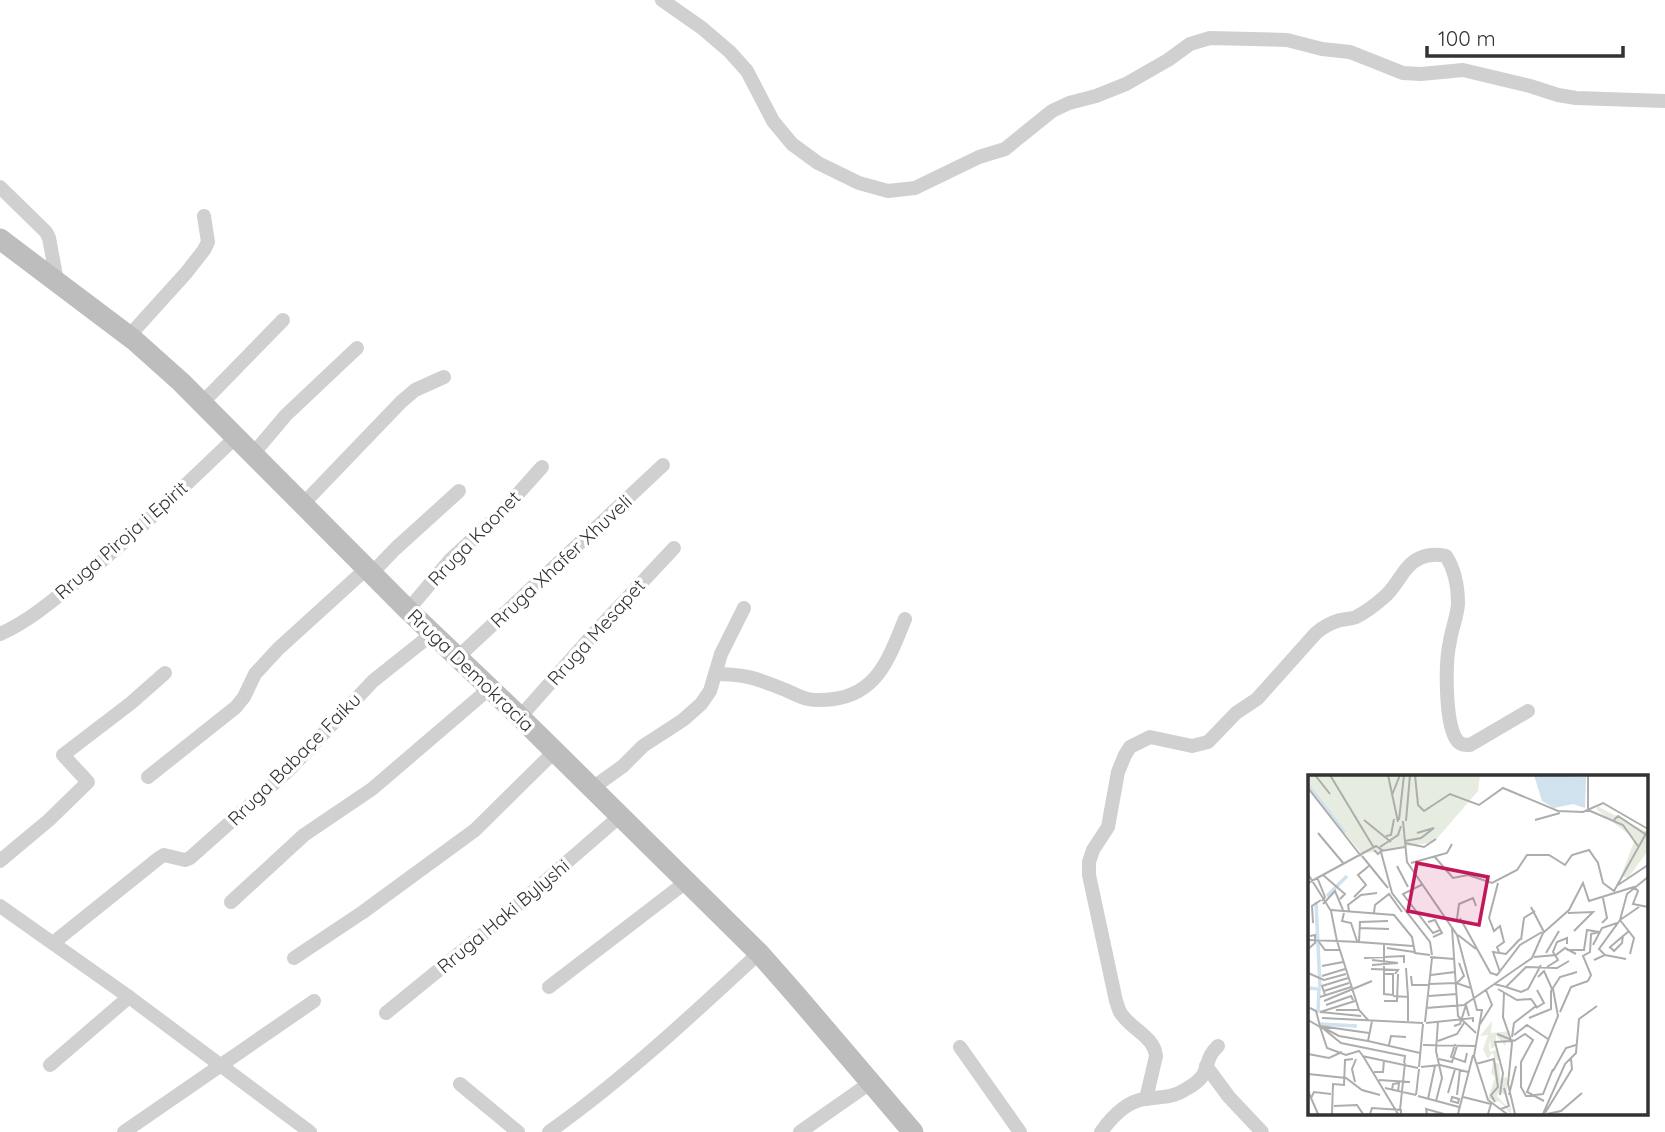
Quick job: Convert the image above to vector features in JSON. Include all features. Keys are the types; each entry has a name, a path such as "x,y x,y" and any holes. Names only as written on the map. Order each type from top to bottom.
{"main road":[{"name":"Rruga Demokracia","path":"0,239 129,336 181,382 432,634 520,717 758,953 913,1132"}],"street":[{"path":"662,0 730,52 747,71 773,121 792,144 818,163 859,183 888,191 915,188 979,157 1005,149 1052,111 1126,83 1168,60 1190,44 1210,38 1287,40 1322,49 1350,52 1403,73 1463,70 1576,98 1665,101"},
{"path":"0,187 46,232 57,281"},
{"path":"129,336 204,250 208,242 204,216"},
{"path":"201,403 283,320"},
{"path":"253,454 286,415 357,348"},
{"path":"303,504 401,402 415,390 444,377"},
{"name":"Rruga Piroja i Epirit","path":"0,634 36,613 90,572 236,437"},
{"name":"Rruga Xhafer Xhuveli","path":"458,657 663,465"},
{"name":"Rruga Kaonet","path":"408,610 450,560 490,524 542,467"},
{"path":"148,777 236,707 255,674 278,649 459,491"},
{"name":"Rruga Mesapet","path":"520,717 674,548"},
{"path":"1146,1099 1156,1056 1155,1049 1120,1012 1089,862 1093,850 1108,827 1118,772 1130,747 1150,737 1192,746 1208,743 1236,713 1257,699 1315,633 1327,625 1355,617 1367,610 1385,597 1409,565 1431,555 1446,556 1457,589 1456,620 1450,641 1446,684 1456,739 1461,744 1470,745 1528,711"},
{"path":"591,789 623,766 643,746 683,720 701,704 710,691 721,654 744,608"},
{"path":"715,674 740,674 759,679 806,699 823,701 847,698 878,676 905,620"},
{"name":"Rruga Babaçe Faiku","path":"53,943 159,858 164,855 185,860 190,858 290,769 373,681 432,634"},
{"path":"0,861 88,782 63,755 165,673"},
{"path":"231,902 304,835 372,789 490,688"},
{"path":"294,958 363,912 475,830 554,752"},
{"name":"Rruga Haki Bylyshi","path":"386,1013 499,921 619,817"},
{"path":"550,988 686,882"},
{"path":"0,906 129,997 310,1132"},
{"path":"549,1132 640,1061 758,953"},
{"path":"50,1065 129,997"},
{"path":"124,1132 314,1001"},
{"path":"1101,1132 1110,1120 1135,1101 1169,1097 1180,1093 1202,1077 1208,1058 1218,1046"},
{"path":"960,1047 1020,1132"},
{"path":"1206,1066 1229,1097 1262,1132"},
{"path":"800,1132 870,1083"},
{"path":"460,1084 518,1132"}]}
